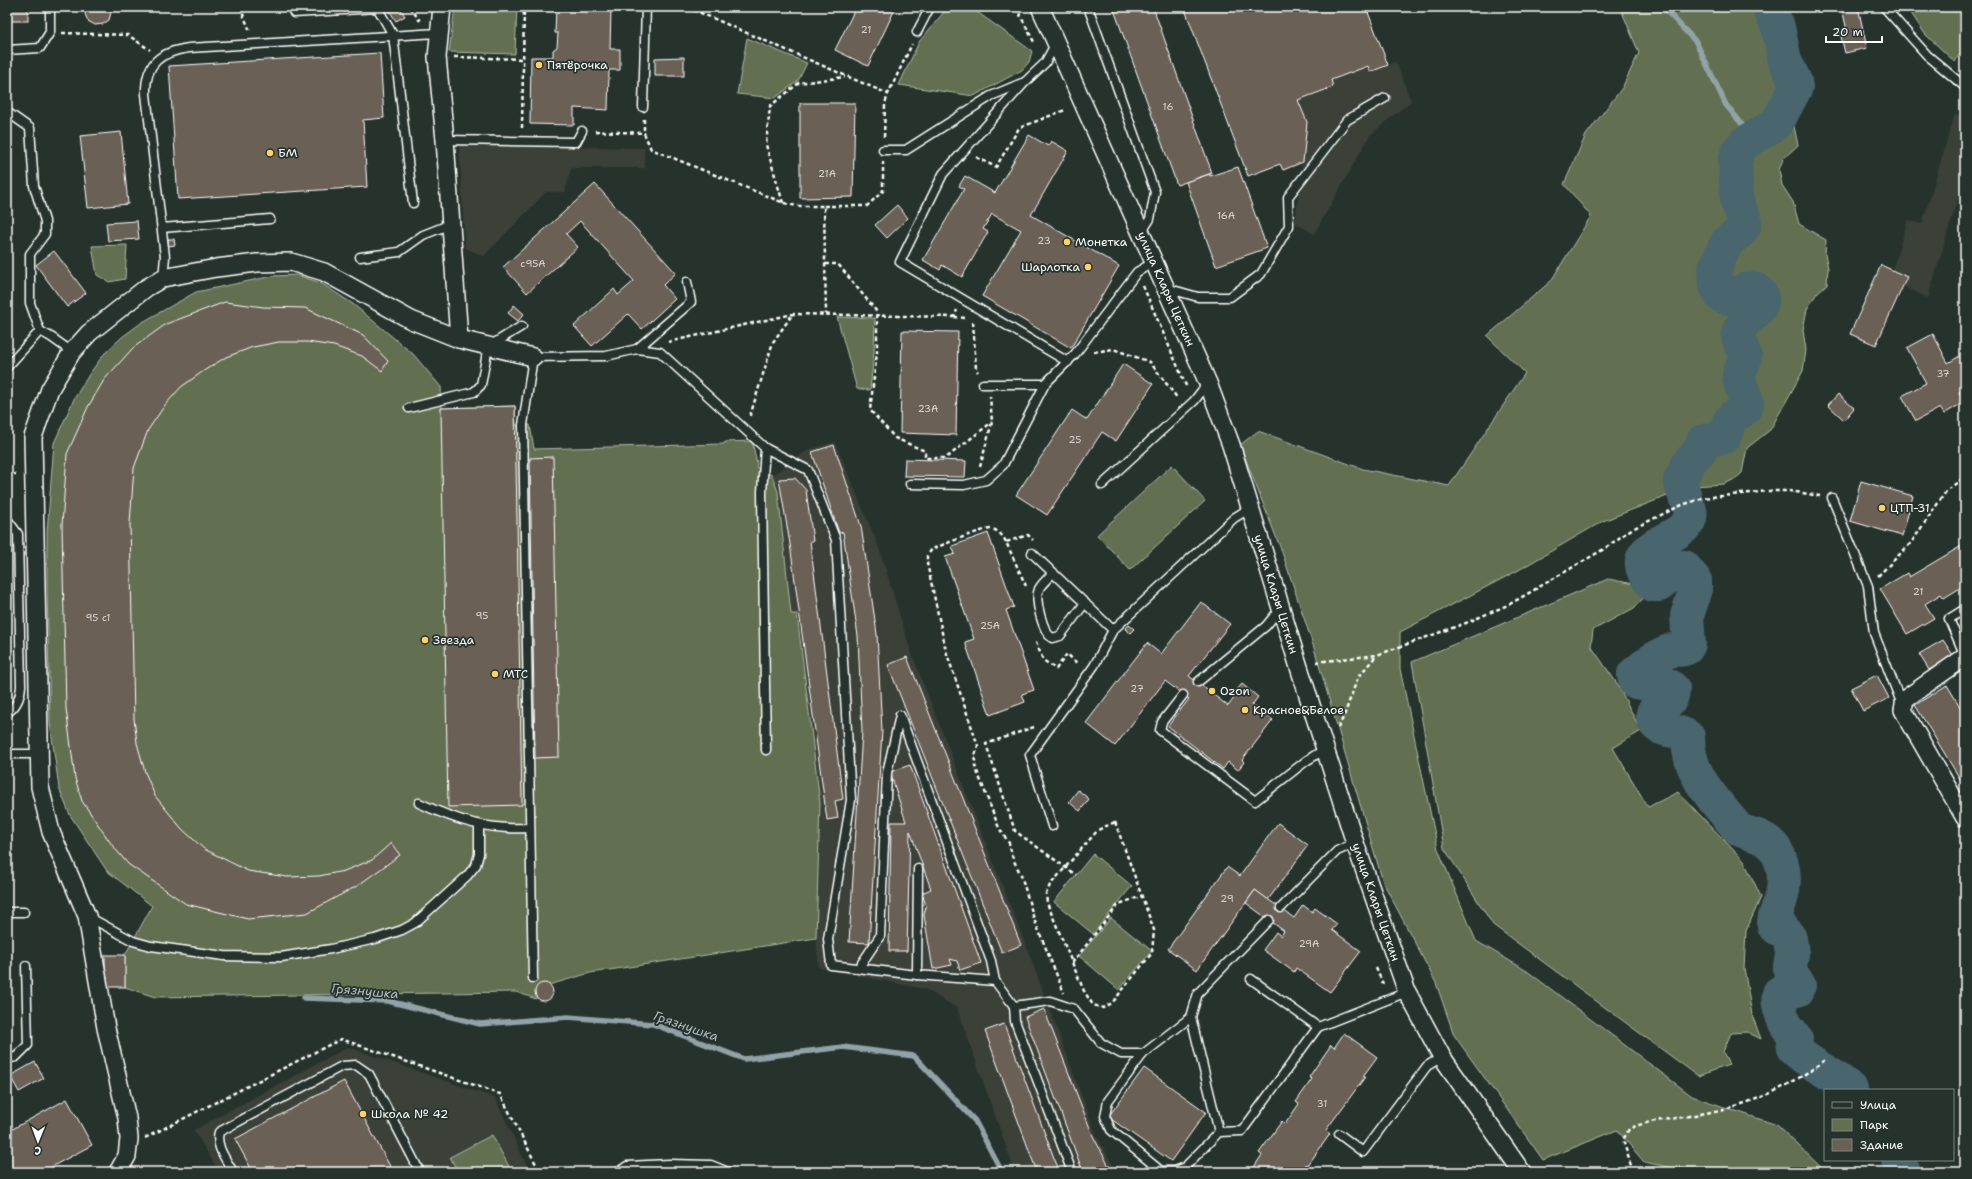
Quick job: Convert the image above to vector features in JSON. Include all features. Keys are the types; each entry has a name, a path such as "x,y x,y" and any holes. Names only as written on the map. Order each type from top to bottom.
{"street":[{"name":"улица Клары Цеткин","path":"1040,7 1208,383 1231,445 1355,843 1406,992 1442,1057 1522,1172"},
{"path":"448,10 438,33 436,57 445,140 459,339"},
{"path":"118,1172 127,1156 129,1146 126,1118 106,1028 87,916 51,832 40,787 28,612 34,437 50,389 72,352 90,334 146,288 162,278 257,263 291,262 324,272 410,320 459,339 533,358"},
{"path":"1965,657 1905,699 1904,710 1965,818"}],"lane":[{"path":"7,50 40,48 50,32 50,7"},
{"path":"291,7 294,14 378,8 394,35 413,203"},
{"path":"643,107 646,7"},
{"path":"917,32 930,7"},
{"path":"1088,7 1155,192 1150,219 1141,233"},
{"path":"1884,7 1927,55 1965,87"},
{"path":"162,278 165,257 146,83 152,64 160,58 178,50 438,33"},
{"path":"1056,43 1045,63 1025,82 943,174 900,262 1068,362"},
{"path":"883,150 906,150 991,96 1025,82"},
{"path":"1164,287 1198,297 1230,297 1261,274 1289,226 1288,198 1347,120 1384,98"},
{"path":"7,114 10,114 30,128 34,186 45,221 45,234 30,254 30,303 40,331 72,352"},
{"path":"445,140 576,142 582,131"},
{"path":"162,228 270,219"},
{"path":"360,257 400,252 423,235 451,224"},
{"path":"910,484 964,485 986,480 1003,465 1045,384 1076,354 1137,272 1154,262"},
{"path":"637,349 691,302 687,282"},
{"path":"409,408 474,392 481,385 488,347 522,326"},
{"path":"7,367 40,331"},
{"path":"533,978 523,425 533,358 606,356 637,349 660,352 765,448 808,470 836,540 851,800 828,939 831,965 917,975 995,981"},
{"path":"1102,485 1194,401 1208,383"},
{"path":"984,384 1045,384"},
{"path":"765,448 762,492 766,750"},
{"path":"1832,498 1868,586 1874,633 1904,710"},
{"path":"1052,826 1030,755 1094,666 1113,630 1234,518 1250,508"},
{"path":"7,519 18,534 28,612 20,698 14,708 7,713"},
{"path":"1032,553 1113,630"},
{"path":"1053,572 1039,590 1037,602 1047,634 1052,638 1060,636 1085,603"},
{"path":"1198,682 1266,626 1281,608"},
{"path":"1965,609 1949,619 1965,657"},
{"path":"1183,695 1162,722 1160,730 1255,801 1306,761 1325,749"},
{"path":"858,969 880,936 886,773 900,715 992,961 995,981 1014,1006 1015,1021 1072,1172"},
{"path":"7,754 38,754"},
{"path":"418,803 450,818 479,826 511,829 530,828"},
{"path":"87,916 133,942 151,946 224,956 281,957 332,949 375,939 402,930 415,923 468,876 476,865 479,854 479,826"},
{"path":"1281,908 1337,851 1355,843"},
{"path":"917,975 918,869"},
{"path":"7,912 24,912"},
{"path":"1220,1132 1191,1017 1198,993 1269,920"},
{"path":"7,1059 16,1057 28,1045 26,966"},
{"path":"1251,979 1318,1027"},
{"path":"1191,1017 1144,1054 1108,1101 1105,1116 1112,1130 1161,1171 1174,1171 1185,1167 1220,1132 1242,1131 1318,1027 1406,992"},
{"path":"1014,1006 1050,1001 1074,1009 1101,1043 1121,1054 1144,1054"},
{"path":"1339,1134 1364,1152 1427,1066 1442,1057"},
{"path":"233,1172 218,1145 217,1138 219,1132 342,1066 356,1065 369,1074 420,1172"},
{"path":"618,1172 627,1166 669,1164 711,1165 728,1172"}],"path":[{"path":"240,7 256,44"},
{"path":"448,10 474,7"},
{"path":"522,126 524,7"},
{"path":"687,7 888,94"},
{"path":"1016,7 1045,63"},
{"path":"50,32 128,35 160,58"},
{"path":"582,131 644,132 651,149 784,203 797,206 867,206 883,191 885,104 888,94 917,32"},
{"path":"436,57 523,59"},
{"path":"784,203 766,145 770,106 799,83 846,77"},
{"path":"1062,103 1068,117"},
{"path":"963,150 996,167 1019,128 1065,110"},
{"path":"824,206 826,314"},
{"path":"825,264 838,264 876,312 877,353 870,410 895,438 925,451 925,458 946,458 992,422"},
{"path":"1137,272 1194,401"},
{"path":"637,349 793,314 954,317 961,298"},
{"path":"745,430 773,342 793,314"},
{"path":"1076,354 1114,350 1150,362 1179,401"},
{"path":"1868,586 1911,543 1947,490 1965,477"},
{"path":"1298,664 1377,655 1466,623 1510,604 1604,549 1630,530 1682,505 1703,498 1740,493 1790,491 1832,498"},
{"path":"1006,542 1002,535 997,531 986,530 932,548 927,556 927,563 946,651 978,746 975,756 975,766 999,828 1009,843 1013,859 1021,875 1034,919 1064,991 1062,1005"},
{"path":"1057,667 1067,654 1083,668"},
{"path":"1325,749 1344,716 1358,677 1377,655"},
{"path":"1115,822 1142,896 1154,930 1152,953 1112,1003 1103,1008 1093,1005 1084,992 1047,904 1046,894 1050,885 1098,830 1115,822"},
{"path":"1072,963 1119,904 1142,896"},
{"path":"129,1146 342,1039 500,1094 540,1172"},
{"path":"1633,1172 1623,1140 1629,1129 1651,1121 1689,1116 1740,1105 1788,1086 1826,1059"}],"shaded area":[{"path":"1396,62 1411,101 1370,135 1314,234 1295,223 1307,122 1298,100 1333,87 1331,80 1367,66 1370,72"},
{"path":"1955,114 1965,117 1965,175 1928,298 1903,286 1892,270 1908,220 1922,224"},
{"path":"459,145 644,148 645,168 571,168 565,192 546,192 484,256 465,248"},
{"path":"835,442 879,548 911,652 1028,951 1097,1137 1117,1172 1015,1172 957,1008 925,989 819,968 816,938 820,803 797,614 791,614 778,493 772,475 810,449"},
{"name":"Школа № 42","path":"348,1047 495,1098 530,1172 219,1172 194,1130"}],"green space":[{"path":"455,7 517,7 515,54 449,52"},
{"path":"948,7 970,7 1032,51 1029,62 1022,70 974,96 899,85 919,42"},
{"path":"1620,7 1757,7 1792,32 1785,84 1798,145 1783,159 1779,170 1782,185 1793,202 1799,224 1826,240 1825,254 1828,268 1827,284 1817,293 1807,309 1803,330 1806,350 1803,371 1770,430 1747,448 1742,473 1735,479 1724,484 1693,486 1603,521 1517,571 1400,632 1400,669 1438,849 1476,941 1527,971 1692,1096 1777,1125 1826,1172 1693,1172 1644,1162 1617,1130 1543,1160 1454,1035 1436,983 1383,882 1314,648 1282,552 1240,445 1258,431 1363,469 1449,486 1525,373 1487,336 1551,281 1591,216 1564,184 1586,135 1622,88 1639,53"},
{"path":"1907,7 1965,7 1965,57 1959,55 1955,62 1925,34"},
{"path":"747,38 807,63 798,81 775,98 737,94"},
{"path":"127,245 125,279 109,282 97,275 92,246"},
{"name":"Звезда","path":"297,275 321,283 353,304 413,354 441,387 442,408 515,406 516,425 530,425 534,449 724,444 725,442 752,441 757,463 756,467 772,475 778,492 791,614 797,614 820,803 816,938 590,973 549,985 540,984 537,988 536,999 516,992 155,997 125,987 125,955 152,906 107,871 70,815 59,788 50,723 47,532 54,443 74,399 90,373 104,354 122,337 141,323 196,292 273,276"},
{"path":"837,317 875,318 874,352 870,390 857,389"},
{"path":"1172,465 1205,501 1130,570 1097,535"},
{"path":"1608,579 1634,584 1643,580 1653,588 1634,608 1593,630 1591,646 1618,685 1641,731 1613,748 1648,807 1678,792 1744,861 1761,897 1746,931 1744,968 1752,1015 1761,1039 1747,1032 1731,1033 1723,1052 1729,1065 1698,1076 1493,925 1444,848 1412,662"},
{"path":"1093,854 1132,886 1093,934 1054,902"},
{"path":"1111,918 1152,951 1119,990 1079,956"},
{"path":"492,1135 512,1172 458,1172 450,1157"}],"building":[{"path":"7,7 28,7 28,21 7,21"},
{"path":"87,7 109,7 111,12 109,20 103,24 95,25 88,21 85,14"},
{"path":"393,7 399,7 405,16 396,21 389,10"},
{"path":"556,7 593,9 593,7 611,8 610,49 620,49 620,70 609,70 608,110 574,108 574,125 530,124 531,57 553,57 553,50 557,47 558,33 555,33"},
{"path":"856,7 896,7 868,66 835,50"},
{"path":"1113,7 1153,7 1212,173 1177,185"},
{"path":"1184,7 1366,7 1388,65 1370,72 1368,66 1331,80 1333,87 1298,100 1307,122 1303,162 1283,170 1280,164 1248,176"},
{"path":"1858,7 1867,48 1845,53 1840,32 1847,31 1842,8"},
{"name":"БМ","path":"380,53 384,118 363,120 367,187 178,199 169,66"},
{"path":"684,57 684,76 655,76 655,58"},
{"path":"800,103 855,103 853,197 800,198"},
{"path":"121,132 128,204 88,208 80,136"},
{"path":"1029,135 1048,146 1051,141 1068,151 1031,215 1119,266 1071,348 982,296 1021,230 992,214 983,229 988,232 962,277 942,265 940,270 923,260 964,189 959,186 965,176 995,193"},
{"path":"1238,167 1267,248 1216,266 1186,182"},
{"path":"595,184 676,273 663,285 675,299 642,329 628,314 592,346 574,326 614,289 618,295 634,281 580,221 566,234 578,247 527,293 503,267"},
{"path":"897,205 908,218 887,238 875,225"},
{"path":"137,221 139,239 108,241 106,223"},
{"path":"168,239 174,239 175,245 168,246"},
{"path":"54,251 86,293 67,307 36,265"},
{"path":"1881,265 1907,277 1876,345 1850,334"},
{"path":"225,302 263,307 305,308 363,335 388,361 382,371 362,356 334,346 307,342 279,342 253,347 226,357 181,387 165,405 148,430 134,468 130,523 134,719 137,743 145,772 155,796 182,829 204,849 248,871 287,877 319,876 344,871 372,860 391,843 400,855 357,886 307,913 248,919 186,904 128,864 112,845 82,801 75,778 66,708 62,525 67,454 88,407 104,380 133,348 166,324"},
{"path":"514,305 524,314 518,321 508,313"},
{"path":"902,331 958,332 956,435 900,433"},
{"path":"1933,334 1948,363 1965,353 1965,389 1959,392 1964,402 1944,414 1940,408 1916,421 1902,396 1926,383 1907,348"},
{"path":"1123,364 1153,384 1116,441 1102,432 1047,515 1016,495 1072,410 1087,420"},
{"path":"1838,394 1854,408 1844,420 1828,405"},
{"path":"515,406 522,805 448,807 441,408"},
{"path":"834,445 861,526 877,634 882,731 869,943 849,942 862,732 858,636 843,532 839,533 812,452"},
{"path":"553,457 559,757 535,758 530,458"},
{"path":"905,459 966,461 965,477 904,476"},
{"path":"795,478 806,490 813,541 810,541 843,799 835,801 838,818 827,820 790,544 779,479"},
{"name":"ЦТП-31","path":"1861,481 1913,496 1902,536 1850,521"},
{"path":"988,533 1014,607 1006,610 1034,690 1022,694 1025,702 990,715 965,642 974,639 945,557 955,554 952,546"},
{"path":"1965,544 1965,585 1944,598 1941,594 1925,604 1934,618 1907,634 1880,589 1907,573 1909,577"},
{"path":"1201,602 1230,624 1189,676 1228,706 1238,693 1236,691 1242,684 1258,697 1252,705 1273,720 1242,760 1244,762 1238,770 1228,762 1223,769 1168,726 1189,699 1165,681 1115,746 1086,723 1147,643 1161,654"},
{"path":"1129,625 1134,629 1130,633 1125,629"},
{"path":"1943,640 1953,655 1929,670 1919,654"},
{"path":"907,657 1021,945 1002,953 888,665"},
{"path":"1877,675 1889,698 1863,711 1851,688"},
{"path":"1947,685 1965,715 1965,787 1915,705"},
{"path":"910,765 981,963 960,970 957,961 950,959 952,965 933,969 924,915 926,906 922,893 931,889 910,831 907,951 889,951 891,822 906,822 890,772"},
{"path":"1078,790 1089,799 1080,811 1069,802"},
{"path":"1278,823 1308,845 1268,900 1255,890 1197,970 1168,949 1227,867 1240,876"},
{"path":"1255,890 1294,918 1303,905 1312,912 1315,908 1337,924 1332,930 1361,951 1330,992 1296,968 1294,972 1263,950 1276,932 1281,936 1284,931 1246,903"},
{"path":"105,955 125,955 125,987 105,987"},
{"path":"544,983 550,986 553,992 550,998 544,1001 538,998 535,992 538,986"},
{"path":"9,1000 9,1039 7,1039 7,1001"},
{"path":"1044,1009 1093,1136 1112,1172 1083,1172 1025,1017"},
{"path":"1004,1024 1060,1172 1037,1172 985,1031"},
{"path":"1344,1033 1377,1057 1363,1076 1365,1077 1326,1130 1330,1134 1308,1165 1305,1164 1299,1172 1255,1172 1252,1170 1262,1155 1259,1153 1282,1121 1285,1124 1299,1104 1296,1102 1312,1079 1309,1077 1331,1045 1334,1048"},
{"path":"35,1062 44,1078 19,1092 10,1076"},
{"path":"1144,1068 1206,1112 1171,1161 1108,1117"},
{"path":"344,1081 393,1172 253,1172 235,1139"},
{"path":"67,1099 92,1145 42,1172 7,1172 7,1132"}],"waterway":[{"path":"1663,7 1696,42 1726,105 1753,137"},
{"path":"1685,497 1680,480 1689,462 1700,451 1703,441 1724,437 1729,421 1742,411 1747,404 1739,378 1745,357 1738,335 1741,326 1759,309 1762,299 1760,293 1753,289 1748,289 1726,298 1721,296 1716,286 1715,268 1727,242 1744,227 1745,220 1737,201 1735,161 1739,150 1745,143 1777,123 1796,87 1795,81 1785,61 1778,27 1769,7"},
{"path":"1690,510 1689,521 1682,529 1649,550 1643,559 1643,570 1653,585 1659,585 1680,567 1684,567 1695,580 1695,591 1687,616 1689,644 1687,648 1672,650 1661,654 1652,660 1634,674 1635,682 1660,683 1673,689 1672,696 1669,700 1653,713 1655,723 1662,728 1678,732 1688,737 1689,751 1693,764 1704,787 1738,829 1764,839 1773,846 1777,853 1783,867 1784,883 1781,899 1774,919 1774,926 1778,929 1783,929 1790,938 1792,955 1790,971 1799,985 1798,990 1779,993 1778,999 1781,1012 1786,1025 1796,1039 1793,1048 1799,1054 1850,1089"},
{"name":"Грязнушка","path":"304,998 388,1001 480,1024 568,1017 653,1024 744,1059 843,1047 914,1056 975,1121 1002,1172"},
{"path":"1898,1161 1903,1172"}],"place":[{"name":"Пятёрочка","path":"539,65"},
{"name":"БМ","path":"270,153"},
{"name":"Монетка","path":"1067,242"},
{"name":"Шарлотка","path":"1088,267"},
{"name":"ЦТП-31","path":"1882,508"},
{"name":"Звезда","path":"425,640"},
{"name":"МТС","path":"495,674"},
{"name":"Ozon","path":"1212,691"},
{"name":"Красное&Белое","path":"1245,710"},
{"name":"Школа № 42","path":"363,1114"}]}
